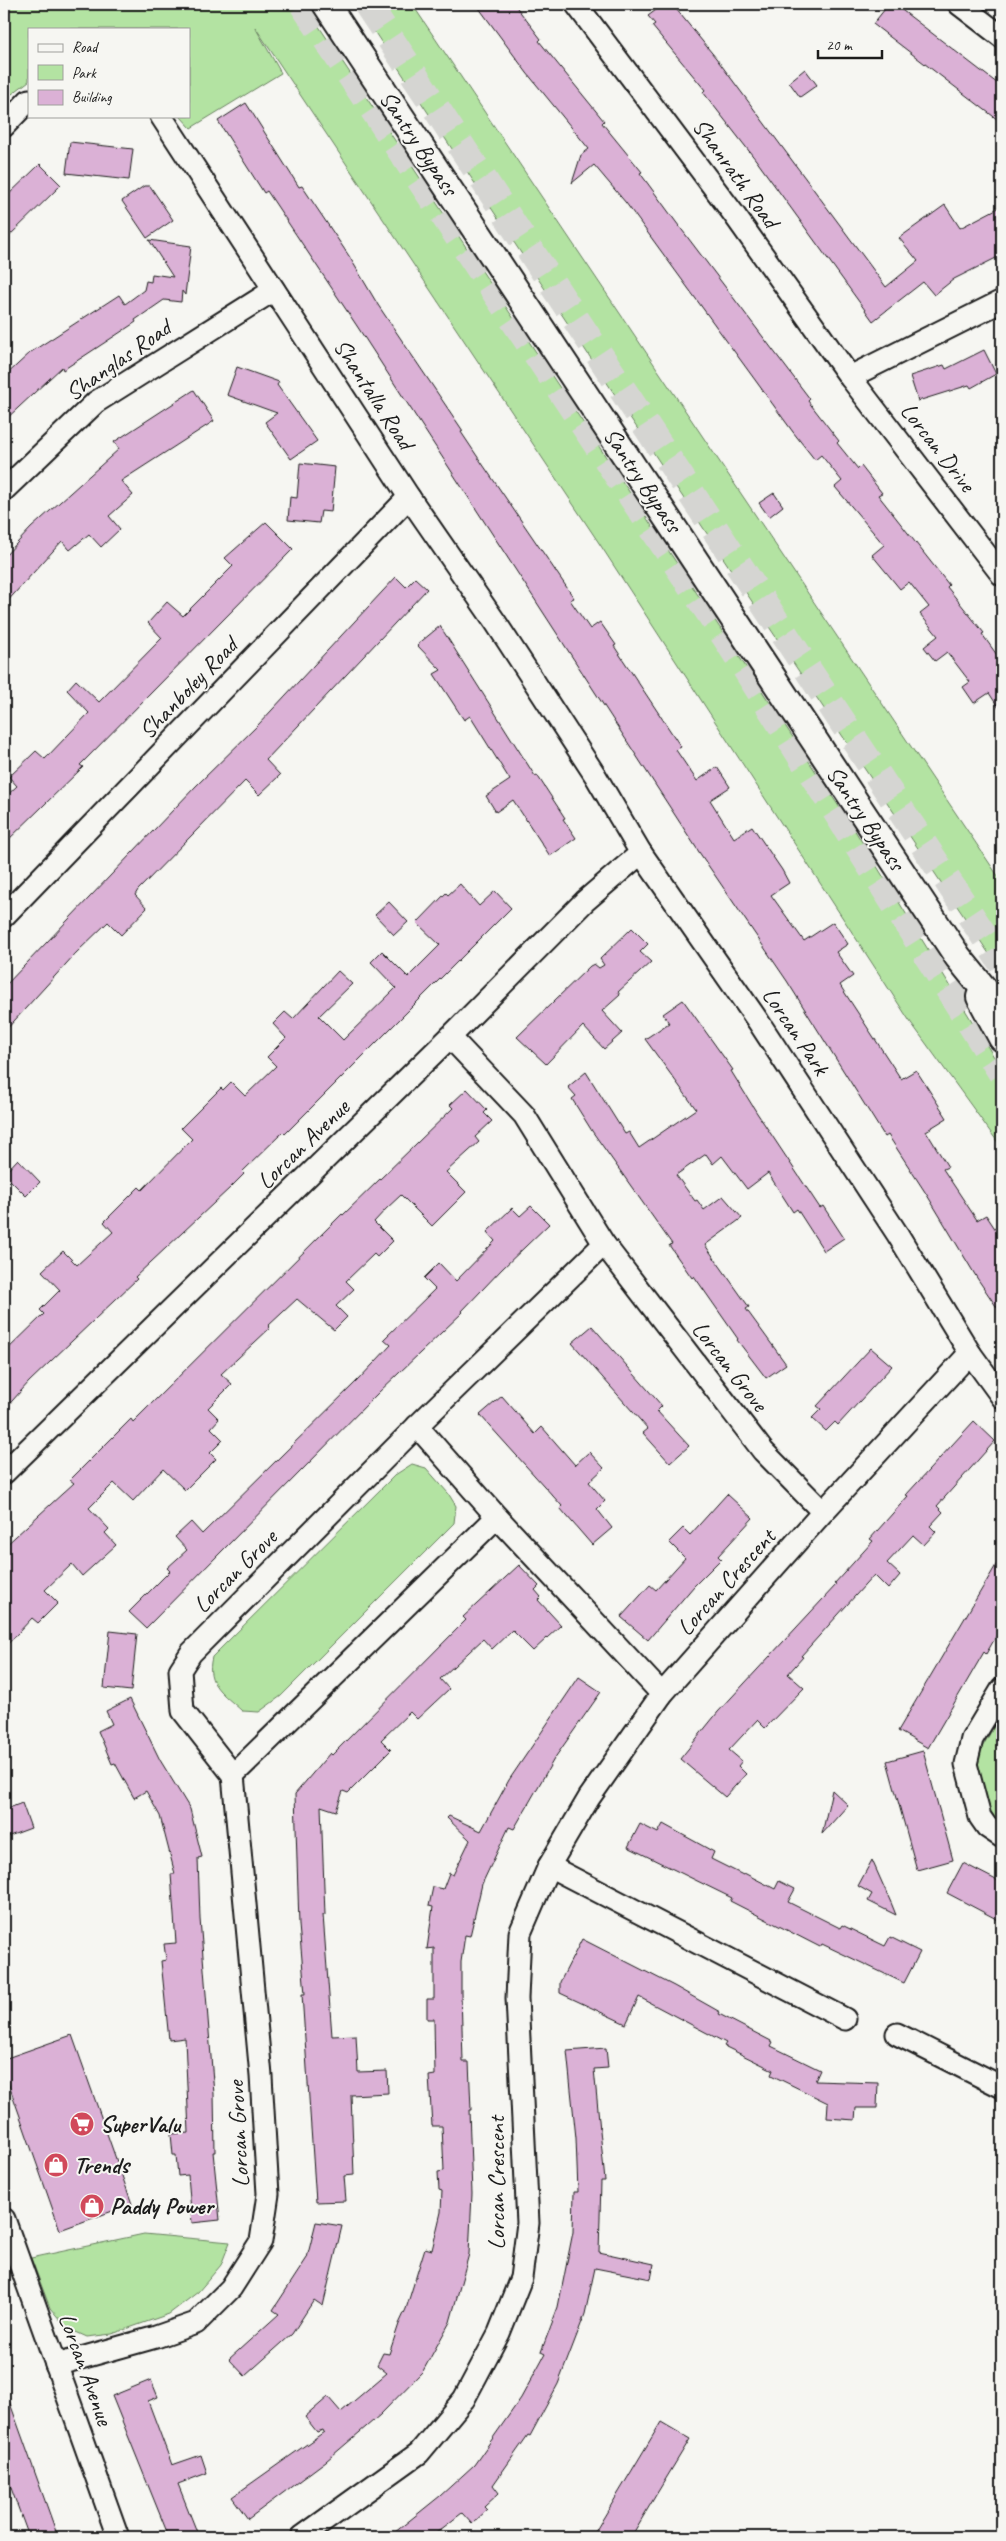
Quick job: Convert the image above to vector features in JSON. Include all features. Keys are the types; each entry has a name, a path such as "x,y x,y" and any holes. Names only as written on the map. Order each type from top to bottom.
{"main road":[{"name":"Santry Bypass","path":"326,4 958,957 1002,1038"},
{"name":"Santry Bypass","path":"958,957 1002,1012"}],"street":[{"name":"Shanrath Road","path":"576,4 733,213 850,377"},
{"path":"959,4 1002,37"},
{"path":"4,126 28,101"},
{"name":"Shantalla Road","path":"162,118 409,497 545,699"},
{"name":"Shanglas Road","path":"4,490 96,402 274,290"},
{"path":"850,377 1002,300"},
{"name":"Lorcan Drive","path":"850,377 1002,575"},
{"name":"Shanboley Road","path":"4,916 409,497"},
{"name":"Lorcan Park","path":"545,699 595,775 642,853 758,1020 898,1235 970,1353 1001,1396"},
{"name":"Lorcan Avenue","path":"4,1473 450,1037 585,902 642,853"},
{"name":"Lorcan Grove","path":"450,1037 524,1114 604,1244 763,1451 823,1512"},
{"name":"Lorcan Grove","path":"56,2365 156,2337 196,2323 231,2288 261,2241 268,2194 261,2076 233,1775 183,1711 180,1670 191,1653 417,1426 604,1244"},
{"name":"Lorcan Crescent","path":"302,2537 419,2453 464,2399 499,2333 521,2278 528,2223 517,1998 520,1933 549,1866 589,1798 662,1694 823,1512 970,1353"},
{"path":"417,1426 496,1517 662,1694"},
{"path":"233,1775 496,1517"},
{"path":"1002,1689 972,1739 966,1764 980,1817 987,1827 1002,1838"},
{"path":"549,1866 845,2019"},
{"path":"897,2034 1002,2087"},
{"name":"Lorcan Avenue","path":"4,2219 118,2537"}],"green space":[{"path":"12,4 304,4 854,829 1002,1070 1002,1148 909,1020 601,546 255,27 281,73 191,128 182,118 190,118 190,28 28,28 28,82 4,100 4,15"},
{"path":"356,4 412,4 1002,882 1002,973 757,609"},
{"path":"412,1464 426,1468 448,1493 456,1506 454,1523 281,1696 259,1712 242,1711 223,1694 214,1682 211,1675 212,1657 395,1475"},
{"path":"1002,1713 1002,1827 990,1815 977,1764 977,1756"},
{"path":"144,2234 230,2242 221,2265 198,2292 169,2314 112,2334 87,2337 67,2328 50,2308 31,2258"}],"building":[{"path":"476,4 514,4 541,39 539,41 604,121 602,123 642,172 640,173 676,222 810,399 808,401 839,441 837,443 858,469 861,466 882,493 878,495 949,585 947,587 984,633 982,634 1002,662 1002,713 989,693 974,703 963,687 970,682 947,652 935,661 924,647 938,636 920,614 929,607 909,582 900,589 872,555 884,545 835,487 842,481 821,455 815,460 793,432 626,203 594,165 572,183 581,155 589,149 527,73"},
{"path":"664,4 672,4 716,58 886,287 918,261 899,238 945,205 960,228 1002,206 1002,255 954,279 934,295 923,282 873,321 756,160 703,92 705,90 652,26 655,24 648,16"},
{"path":"889,4 894,4 1002,87 1002,123 873,24"},
{"path":"805,69 817,85 800,97 789,82"},
{"path":"246,103 299,187 302,186 349,256 378,305 463,431 461,432 574,598 570,600 590,629 600,622 616,645 614,646 681,747 676,750 697,781 717,767 730,787 710,800 734,838 752,826 789,883 771,895 804,941 833,922 848,944 836,952 853,976 840,985 901,1079 916,1070 947,1118 926,1131 948,1167 943,1169 977,1220 986,1215 1002,1239 1002,1315 888,1135 885,1137 787,981 699,852 357,326 267,191 264,193 218,121"},
{"path":"70,142 133,149 129,180 66,173"},
{"path":"40,164 61,185 4,241 4,199"},
{"path":"144,186 150,186 173,220 147,238 122,201"},
{"path":"149,240 191,246 185,295 182,291 181,302 164,300 135,320 136,322 63,370 62,367 4,421 4,377 31,352 119,295 125,304 144,290 146,281 151,282 152,274 173,277"},
{"path":"984,350 996,374 971,388 969,385 918,401 910,376 944,365 946,369"},
{"path":"237,367 279,382 277,385 317,441 291,459 265,422 277,413 227,395"},
{"path":"194,390 214,421 121,481 133,495 109,516 120,529 101,547 89,534 70,550 62,541 4,605 4,557 31,528 119,449 114,442"},
{"path":"300,463 335,467 331,512 321,511 319,523 288,520 290,497 297,498"},
{"path":"774,493 783,506 769,517 759,503"},
{"path":"266,522 293,549 80,765 83,767 4,844 4,798 17,786 9,777 36,751 45,759 89,713 67,690 76,680 99,702 162,638 148,623 167,602 183,616 233,566 225,558"},
{"path":"396,577 406,587 415,578 427,589 266,760 280,775 259,795 245,781 138,890 135,895 147,908 121,935 108,922 76,953 4,1032 4,987 196,786 258,725"},
{"path":"440,626 535,776 537,775 565,818 563,819 576,838 550,856 513,800 496,812 486,796 510,780 470,716 464,720 434,674 441,670 417,645"},
{"path":"460,884 479,906 495,891 511,908 285,1134 283,1132 242,1172 244,1174 230,1188 135,1277 137,1279 29,1382 4,1410 4,1353 44,1314 40,1310 60,1290 42,1271 63,1251 77,1265 113,1232 104,1222 139,1187 142,1190 192,1139 181,1128 221,1088 223,1090 231,1082 245,1096 276,1066 267,1057 286,1038 273,1024 285,1012 293,1019 338,971 352,984 319,1016 343,1040 396,988 371,962 382,951 408,977 440,945 417,923 446,893 448,895"},
{"path":"389,902 408,922 394,935 375,915"},
{"path":"632,928 648,944 640,952 651,962 618,992 620,995 602,1011 622,1033 604,1049 583,1026 546,1064 517,1037 590,966 594,964 599,968 604,965 600,959"},
{"path":"683,1000 733,1070 731,1071 757,1113 820,1208 823,1206 844,1238 824,1251 797,1209 793,1212 768,1173 747,1189 722,1156 713,1164 706,1154 676,1175 704,1210 723,1196 742,1218 705,1245 749,1307 746,1309 786,1364 766,1378 737,1340 694,1276 692,1278 669,1245 672,1244 592,1131 572,1099 576,1096 568,1087 586,1072 625,1134 629,1132 639,1148 696,1109 645,1039 669,1023 663,1014"},
{"path":"467,1089 487,1110 484,1113 492,1121 475,1137 479,1142 446,1172 466,1192 432,1226 401,1195 386,1209 374,1222 393,1241 377,1257 374,1254 346,1281 354,1289 336,1306 347,1317 334,1330 297,1299 268,1326 270,1328 221,1374 232,1384 208,1408 219,1419 211,1428 223,1440 210,1453 216,1459 185,1490 163,1469 133,1501 114,1483 89,1508 109,1529 105,1533 116,1545 82,1576 72,1564 45,1590 58,1603 38,1623 32,1618 4,1648 4,1547 74,1483 70,1480 131,1419 133,1422 342,1214 453,1108 450,1105"},
{"path":"18,1159 40,1182 26,1196 4,1174"},
{"path":"531,1206 549,1224 502,1269 463,1312 378,1393 146,1628 129,1612 170,1571 167,1568 187,1550 175,1537 191,1522 202,1534 391,1345 384,1339 435,1289 424,1278 439,1263 456,1281 495,1241 487,1232 512,1208 520,1216"},
{"path":"592,1326 662,1406 657,1411 689,1446 670,1463 643,1433 648,1429 572,1343"},
{"path":"871,1348 892,1366 838,1425 835,1422 826,1431 812,1418 821,1409 817,1406"},
{"path":"502,1396 535,1434 542,1427 575,1465 589,1452 604,1468 589,1482 605,1501 597,1509 612,1528 592,1545 560,1508 562,1506 480,1415"},
{"path":"974,1421 995,1441 937,1506 943,1512 930,1526 936,1532 924,1545 913,1535 887,1563 900,1575 888,1589 874,1575 801,1656 803,1657 788,1674 804,1688 765,1728 757,1720 729,1750 742,1761 738,1766 746,1774 725,1797 680,1759 718,1712 836,1585 834,1584 873,1541 870,1539 908,1496 906,1495"},
{"path":"727,1494 753,1518 718,1556 721,1559 694,1586 648,1640 621,1617 650,1585 656,1590 685,1558 669,1542 683,1528 690,1535"},
{"path":"1002,1555 1002,1626 986,1654 984,1652 928,1748 898,1731"},
{"path":"519,1565 539,1586 535,1590 541,1597 538,1600 561,1625 533,1651 512,1630 492,1649 483,1639 440,1679 449,1689 417,1719 410,1712 381,1740 391,1750 348,1793 343,1791 336,1811 321,1806 325,1915 323,1915 332,2036 356,2035 358,2072 387,2071 388,2093 351,2095 354,2175 344,2176 346,2201 316,2202 302,1994 305,1994 299,1925 295,1794 330,1753 332,1755 466,1620 463,1617"},
{"path":"110,1631 137,1634 131,1691 104,1688"},
{"path":"579,1677 601,1692 554,1759 514,1829 509,1827 482,1884 470,1936 465,1935 461,1962 461,1993 463,2062 469,2062 472,2194 469,2254 450,2322 423,2371 380,2415 326,2461 248,2519 232,2497 324,2432 323,2430 317,2432 305,2417 328,2397 341,2412 387,2373 377,2365 383,2353 389,2354 406,2309 425,2248 432,2250 441,2212 442,2191 439,2190 438,2172 444,2171 442,2126 432,2126 429,2076 435,2075 434,2019 427,2019 427,1999 434,1999 434,1948 427,1949 433,1907 429,1906 433,1887 443,1889 449,1873 453,1875 470,1840 447,1818 449,1816 481,1831 509,1780"},
{"path":"130,1699 160,1760 190,1809 202,1857 198,1858 200,1919 214,2094 215,2152 213,2152 220,2220 192,2223 188,2175 178,2176 176,2155 173,2155 171,2134 189,2133 185,2038 169,2040 161,1961 166,1960 164,1944 176,1943 171,1874 175,1874 160,1816 146,1791 134,1798 115,1763 112,1764 98,1731 112,1724 106,1711"},
{"path":"923,1751 953,1860 917,1870 887,1761"},
{"path":"832,1790 848,1805 822,1834"},
{"path":"22,1803 31,1828 4,1838 4,1810"},
{"path":"640,1824 658,1833 663,1824 714,1852 711,1859 743,1875 744,1873 775,1889 779,1881 795,1889 788,1902 840,1928 842,1925 885,1946 890,1937 920,1952 904,1983 822,1944 820,1947 730,1901 732,1898 628,1847"},
{"path":"872,1860 896,1915 868,1901 872,1894 858,1886"},
{"path":"963,1863 1002,1883 1002,1922 947,1893"},
{"path":"582,1939 674,1986 720,2012 719,2014 773,2042 771,2046 820,2070 815,2081 878,2083 877,2108 856,2108 855,2120 827,2118 828,2103 771,2075 773,2070 724,2046 726,2043 639,1997 626,2024 560,1993 560,1982"},
{"path":"72,2035 132,2204 60,2230 4,2071 4,2059"},
{"path":"606,2048 608,2068 594,2069 605,2181 601,2181 599,2252 654,2264 651,2279 595,2268 585,2314 558,2384 530,2436 528,2435 493,2485 499,2493 484,2507 487,2510 472,2524 462,2513 431,2537 389,2537 440,2496 474,2465 521,2398 545,2354 541,2352 558,2307 573,2232 574,2192 578,2192 576,2138 567,2051"},
{"path":"316,2222 342,2226 323,2306 314,2300 292,2334 245,2376 229,2359 279,2314 273,2310 307,2258"},
{"path":"151,2380 158,2397 148,2401 172,2465 201,2455 207,2473 178,2484 199,2537 169,2537 112,2396"},
{"path":"4,2392 6,2392 58,2537 29,2537 4,2469"},
{"path":"661,2422 690,2439 631,2537 592,2537"}],"tunnel":[{"path":"303,4 727,639 1002,1073"},
{"path":"367,4 1002,963"}],"place":[{"name":"SuperValu","path":"82,2124"},
{"name":"Trends","path":"56,2165"},
{"name":"Paddy Power","path":"92,2206"}]}
